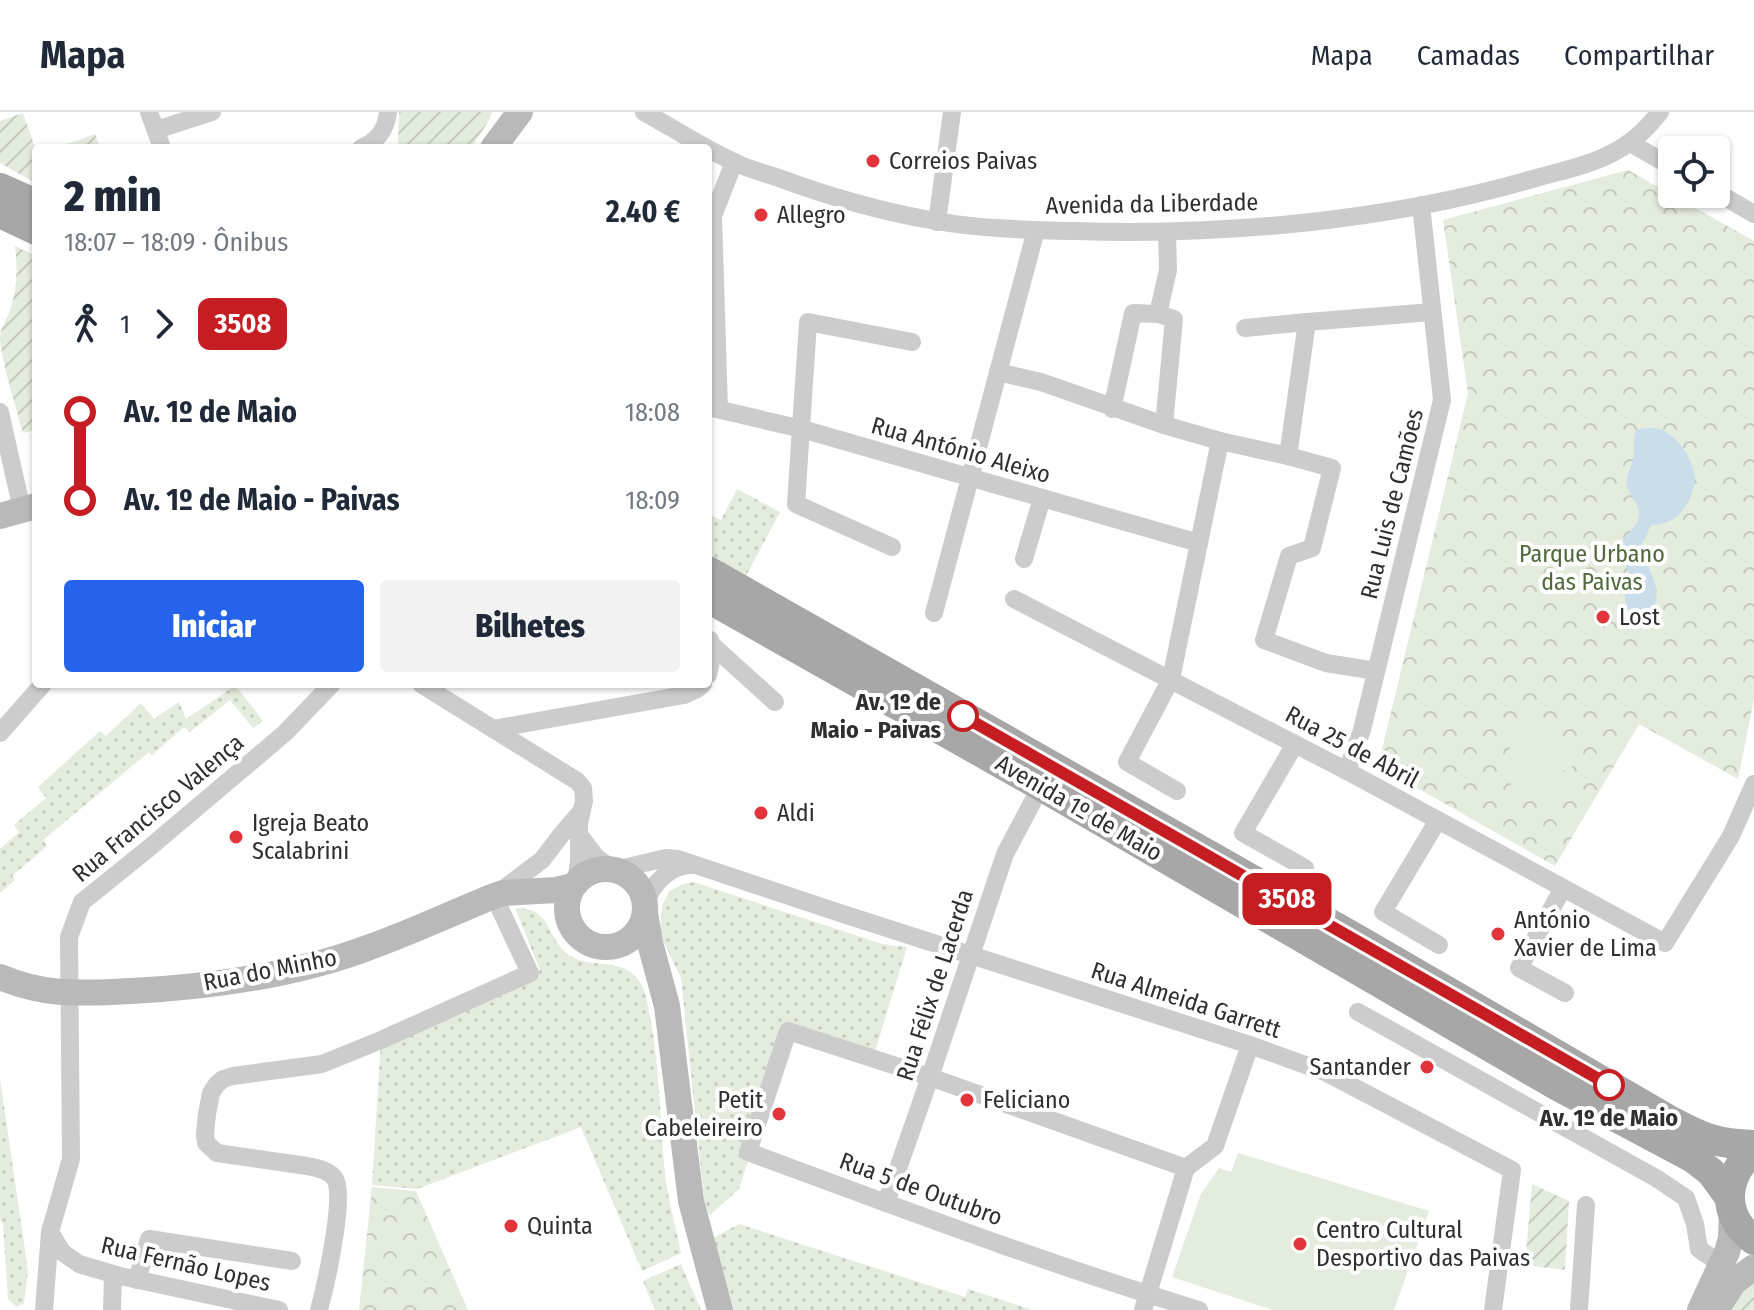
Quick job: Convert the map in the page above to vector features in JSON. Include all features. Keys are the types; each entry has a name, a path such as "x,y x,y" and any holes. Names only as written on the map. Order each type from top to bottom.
{"main road":[{"path":"0,188 32,202"},
{"path":"0,213 32,228"},
{"name":"Avenida 1º de Maio","path":"712,573 1669,1120 1720,1143 1754,1148"},
{"name":"Avenida 1º de Maio","path":"712,600 1041,786 1556,1085 1693,1158 1711,1172 1742,1229 1754,1240"},
{"path":"1731,1204 1730,1187 1738,1166 1754,1148"}],"street":[{"path":"161,144 152,121 212,112"},
{"path":"368,144 379,138 386,127 388,112"},
{"path":"496,144 520,112"},
{"name":"Avenida da Liberdade","path":"644,112 702,144"},
{"path":"937,222 952,112"},
{"name":"Avenida da Liberdade","path":"712,150 734,162 810,190 937,222 1036,230 1167,232 1287,224 1421,205 1517,184 1594,162 1630,143 1660,112"},
{"path":"1630,143 1658,159"},
{"path":"713,408 713,216 734,162"},
{"path":"1730,200 1754,214"},
{"name":"Rua Luis de Camões","path":"1347,771 1362,730 1442,400 1421,205"},
{"path":"934,613 1036,230"},
{"path":"1158,314 1168,270 1167,232"},
{"path":"1245,328 1432,312"},
{"path":"1112,409 1133,313 1158,314 1174,319 1164,425"},
{"path":"892,547 796,504 808,322 912,342"},
{"path":"1288,456 1307,322"},
{"path":"998,372 1041,382 1164,425 1332,468 1312,548 1289,556 1264,640 1326,663 1376,671"},
{"name":"Rua António Aleixo","path":"713,408 802,429 1199,543"},
{"path":"0,412 19,511"},
{"path":"1177,791 1127,762 1171,679 1220,441"},
{"path":"1024,559 1042,498"},
{"name":"Rua 25 de Abril","path":"1014,599 1347,771 1665,943 1731,836 1752,795"},
{"path":"712,642 775,702"},
{"path":"0,733 39,688"},
{"name":"Rua Francisco Valença","path":"69,994 69,937 82,902 285,733 328,688"},
{"path":"427,688 537,755 583,788 579,861 566,903 568,922"},
{"path":"493,729 684,695 698,688"},
{"path":"1295,744 1243,833 1305,868"},
{"name":"Rua Félix de Lacerda","path":"886,1203 1005,854 1041,786"},
{"path":"319,1310 336,1227 338,1185 331,1174 322,1170 225,1156 210,1149 205,1134 211,1093 217,1084 233,1076 322,1064 530,973 494,896 542,860 581,812"},
{"path":"1438,820 1383,912 1439,945"},
{"path":"580,836 596,857 632,879 638,886 645,908 667,1006 691,1201 720,1310"},
{"name":"Rua Almeida Garrett","path":"613,870 666,858 678,859 1325,1072 1512,1170 1493,1310"},
{"path":"601,948 630,939 642,923 655,883 679,867 697,866"},
{"path":"574,884 592,871 613,870"},
{"name":"Rua do Minho","path":"0,977 25,988 69,994 198,986 247,979 370,947 494,896 574,884"},
{"path":"1563,888 1519,968 1565,993"},
{"path":"531,892 551,904 581,939 634,958 655,975 661,985"},
{"path":"44,1310 50,1232 71,1159 69,994"},
{"path":"1358,1012 1643,1170 1686,1198 1699,1249 1722,1265"},
{"name":"Rua 5 de Outubro","path":"930,1077 788,1031 748,1152 1146,1302 1199,1310"},
{"path":"1146,1302 1186,1168 1215,1146 1250,1045"},
{"path":"930,1077 1186,1168"},
{"path":"1700,1310 1722,1265 1731,1238 1731,1204"},
{"path":"1579,1310 1586,1205"},
{"name":"Rua Fernão Lopes","path":"50,1232 62,1252 79,1264 137,1280 279,1310"},
{"path":"137,1280 149,1239 292,1261"},
{"path":"1716,1310 1734,1282 1754,1267"},
{"path":"112,1310 113,1274"}],"green space":[{"path":"399,112 492,112 474,144 398,144"},
{"path":"23,113 34,144 32,181 0,163 0,121"},
{"path":"95,134 99,144 68,144"},
{"name":"Parque Urbano das Paivas","path":"1628,170 1658,187 1658,208 1695,208 1754,241 1754,699 1738,779 1639,724 1555,866 1378,766 1468,393 1443,220"},
{"path":"15,246 32,254 32,431 23,433 0,336 12,305 17,272"},
{"path":"737,489 780,512 746,576 712,556 712,516 721,520"},
{"path":"231,688 237,688 263,721 253,728 230,700 190,732 184,727 43,840 47,846 12,876 15,880 0,893 0,849 19,832 14,825 46,798 38,787 100,731 106,736 141,703 154,719 179,702 186,719"},
{"path":"1534,722 1545,745 1559,738 1573,766 1558,774 1571,799 1542,813 1533,794 1519,801 1503,768 1516,761 1504,736"},
{"path":"694,882 882,944 907,947 873,1058 788,1031 739,1189 709,1216 704,1198 681,978 660,929 662,905 670,891"},
{"path":"515,908 536,912 542,917 566,953 583,961 628,970 644,991 656,1059 666,1184 681,1253 642,1271 581,1127 417,1189 372,1185 381,1040 540,970"},
{"path":"0,1079 28,1271 24,1303 16,1307 8,1299 3,1224 0,1220"},
{"name":"Centro Cultural Desportivo das Paivas","path":"1238,1153 1429,1211 1394,1310 1273,1310 1172,1277 1201,1194 1219,1168 1231,1172"},
{"path":"1532,1184 1569,1201 1565,1270 1525,1265"},
{"path":"372,1187 416,1191 468,1310 359,1310"},
{"path":"739,1224 965,1297 968,1289 1033,1310 734,1310 713,1238"},
{"path":"681,1264 701,1310 655,1310 643,1281"},
{"path":"1754,1275 1754,1310 1728,1310"}],"water":[{"path":"1637,429 1659,429 1675,439 1689,459 1695,481 1681,512 1665,523 1651,525 1639,550 1654,579 1656,599 1653,608 1633,619 1626,605 1624,590 1629,578 1621,542 1639,515 1627,481"}],"bus line":[{"name":"3508","path":"963,716 1609,1085"}],"place":[{"name":"Correios Paivas","path":"873,161"},
{"name":"Allegro","path":"761,215"},
{"name":"Lost","path":"1603,617"},
{"name":"Av. 1º de Maio - Paivas","path":"963,716"},
{"name":"Aldi","path":"761,813"},
{"name":"Igreja Beato Scalabrini","path":"236,837"},
{"name":"António Xavier de Lima","path":"1498,934"},
{"name":"Santander","path":"1427,1067"},
{"name":"Av. 1º de Maio","path":"1609,1085"},
{"name":"Feliciano","path":"967,1100"},
{"name":"Petit Cabeleireiro","path":"779,1114"},
{"name":"Quinta","path":"511,1226"},
{"name":"Centro Cultural Desportivo das Paivas","path":"1300,1244"}]}
